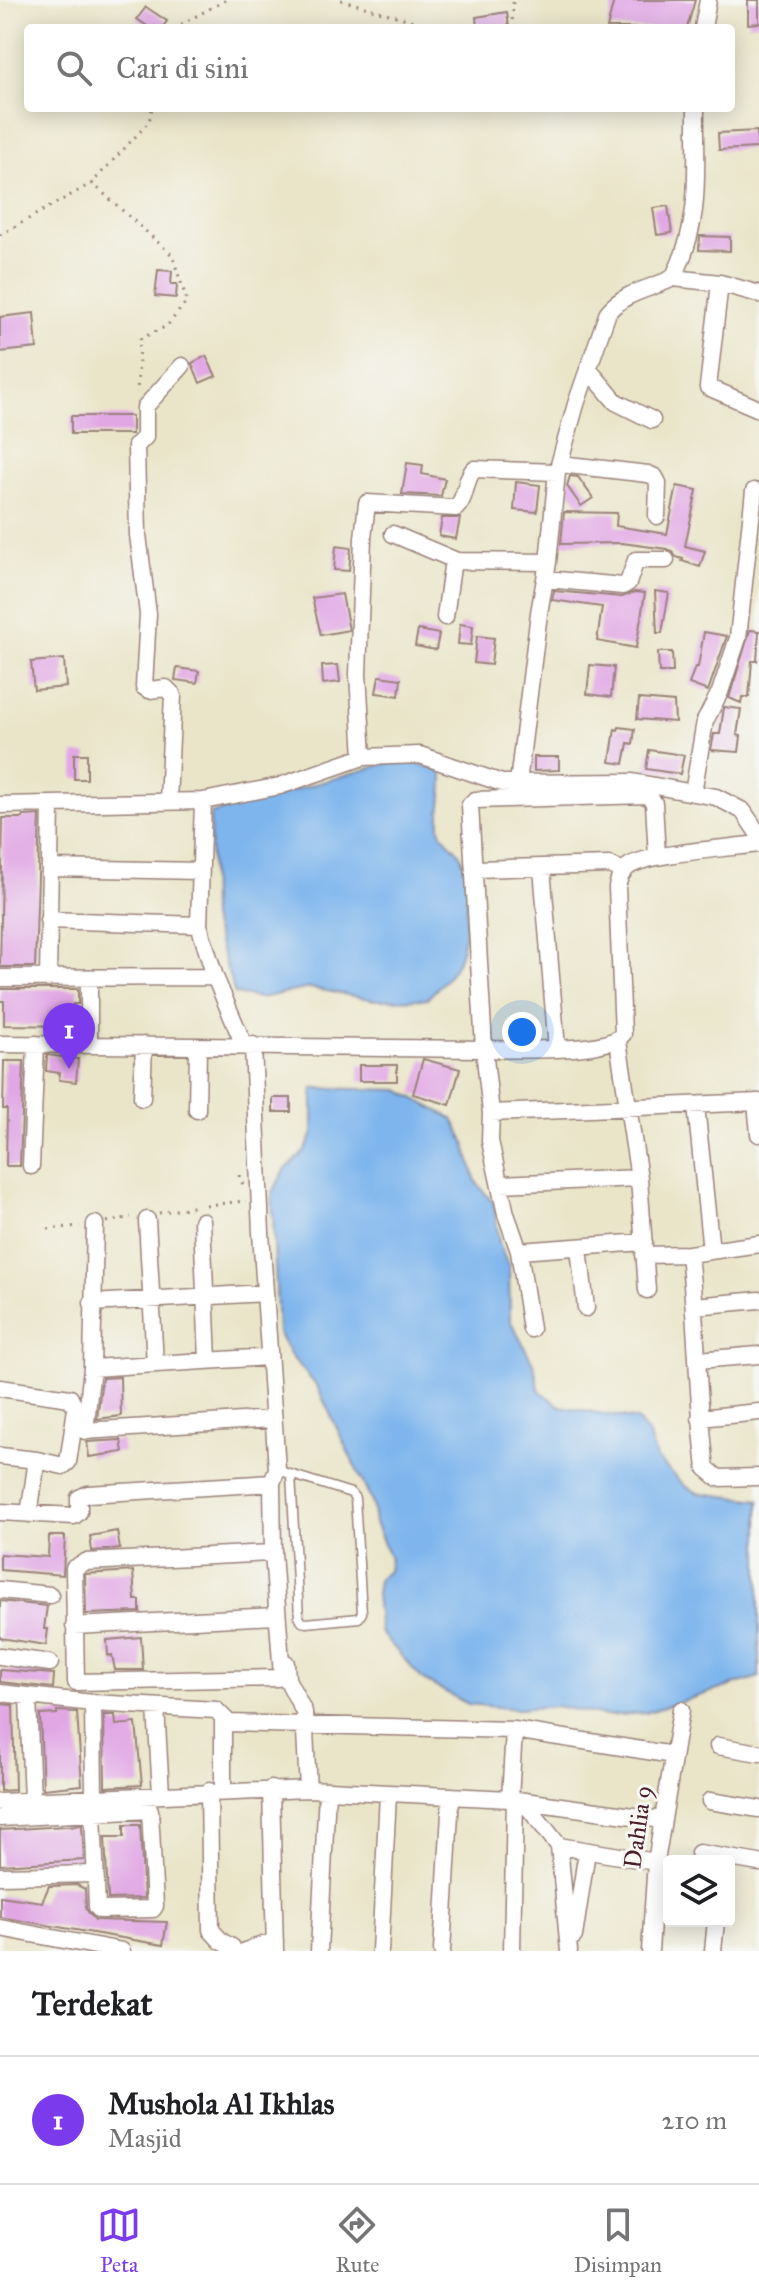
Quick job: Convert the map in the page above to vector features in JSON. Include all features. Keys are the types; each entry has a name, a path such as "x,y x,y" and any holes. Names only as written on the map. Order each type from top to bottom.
{"street":[{"path":"704,24 708,0"},
{"path":"673,278 695,215 698,181 696,112"},
{"path":"518,783 559,468 576,404 608,312 628,295 673,278 720,283 759,294"},
{"path":"720,283 708,387 759,409"},
{"path":"168,802 173,695 166,688 149,690 144,687 148,614 138,535 136,446 145,437 145,407 182,366"},
{"path":"589,370 616,402 652,420"},
{"path":"363,757 358,674 367,503 456,508 461,504 474,469 559,468 655,477 658,483 657,516"},
{"path":"693,793 705,721 720,692 738,638 754,491"},
{"path":"393,534 457,561 547,570 623,586 628,583 636,560 666,560"},
{"path":"445,617 452,567 457,561"},
{"path":"0,805 203,801 280,786 363,757 420,755 502,783 633,782 716,797 743,811 759,835"},
{"path":"531,1329 519,1251 512,1234 490,1141 491,1113 484,1049 470,805 475,800 648,795 654,803 657,857"},
{"path":"203,801 199,925 215,977 249,1045 278,1481 287,1679 304,1712 308,1789"},
{"path":"48,979 51,804"},
{"path":"0,1044 557,1049 611,1044 623,1034 617,887 623,871 638,861 657,857 759,844"},
{"path":"475,869 610,865 623,871"},
{"path":"50,868 200,871"},
{"path":"542,868 557,1049"},
{"path":"48,920 199,925"},
{"path":"0,978 215,977"},
{"path":"89,979 89,1044"},
{"path":"618,1041 639,1178 647,1290"},
{"path":"31,1166 36,1044"},
{"path":"142,1098 144,1045"},
{"path":"197,1110 198,1046"},
{"path":"491,1113 757,1102 759,1134"},
{"path":"696,1106 711,1251"},
{"path":"500,1184 639,1178"},
{"path":"147,1220 155,1364"},
{"path":"202,1221 208,1360"},
{"path":"95,1224 92,1368 85,1431 273,1419"},
{"path":"519,1251 644,1248 689,1254 759,1244"},
{"path":"579,1248 586,1308"},
{"path":"689,1254 706,1468 718,1478 759,1477"},
{"path":"92,1303 151,1302 265,1293"},
{"path":"695,1306 759,1300"},
{"path":"698,1360 759,1355"},
{"path":"92,1368 269,1357"},
{"path":"0,1388 70,1398 76,1409 68,1462 63,1466 0,1456"},
{"path":"700,1418 759,1412"},
{"path":"29,1514 37,1460"},
{"path":"0,1512 74,1516 79,1512 79,1498 88,1494 278,1481"},
{"path":"273,1553 78,1564 74,1568 75,1680 79,1683 277,1678 282,1672 273,1553 278,1481"},
{"path":"0,1590 50,1595"},
{"path":"74,1626 277,1616"},
{"path":"0,1656 50,1663"},
{"path":"0,1693 93,1703 216,1710 229,1723 514,1730 673,1755"},
{"path":"28,1696 32,1801"},
{"path":"0,1802 32,1801 94,1805 150,1810 155,1906 149,1909 100,1910 96,1903 94,1805 93,1703"},
{"path":"156,1707 161,1794"},
{"name":"Dahlia 9","path":"650,1951 656,1862 681,1710"},
{"path":"223,1718 216,1791 211,1930 221,1941 239,1949 275,1946 271,1789"},
{"path":"512,1951 516,1800 514,1730"},
{"path":"718,1746 759,1753"},
{"path":"0,1818 161,1794 308,1789 516,1800 662,1820"},
{"path":"319,1951 327,1791"},
{"path":"380,1951 388,1794"},
{"path":"442,1951 451,1796"},
{"path":"516,1800 559,1846 656,1862"},
{"path":"710,1801 759,1809"},
{"path":"559,1846 570,1951"},
{"path":"570,1951 587,1851"},
{"path":"699,1853 707,1855"},
{"path":"735,1860 759,1863"},
{"path":"0,1876 96,1874"},
{"path":"713,1951 715,1927"},
{"path":"0,1928 38,1942 122,1951"}],"lane":[{"path":"278,1481 351,1493 355,1498 362,1613 359,1618 306,1623 299,1617 278,1481"}],"path":[{"path":"181,24 226,0"},
{"path":"341,0 423,24"},
{"path":"512,24 513,0"},
{"path":"0,235 92,183 149,122 151,112"},
{"path":"92,183 172,255 187,301 167,326 140,339 135,391 145,407"}],"water":[{"path":"392,762 418,763 442,772 440,827 443,836 461,857 467,898 462,947 452,971 427,999 375,1000 310,988 260,998 235,994 211,918 210,814"},
{"path":"313,1088 399,1090 453,1119 465,1143 476,1182 494,1204 499,1243 509,1268 510,1320 534,1365 539,1390 560,1406 637,1420 648,1433 656,1458 685,1486 698,1493 759,1500 759,1677 645,1713 605,1716 556,1706 518,1709 468,1704 423,1680 380,1632 376,1594 378,1580 388,1571 390,1558 375,1523 372,1502 317,1386 291,1356 278,1333 272,1193 285,1170 305,1151 313,1134"}],"building":[{"path":"614,0 695,0 688,24 608,24"},
{"path":"748,0 759,0 759,23 748,24"},
{"path":"146,7 167,21 165,24 144,24 137,19"},
{"path":"507,12 508,24 477,24 476,17"},
{"path":"757,131 757,148 719,150 718,133"},
{"path":"668,206 672,233 657,235 653,208"},
{"path":"700,236 730,237 730,251 699,250"},
{"path":"158,270 172,271 171,284 177,284 176,298 155,296"},
{"path":"34,313 37,348 0,352 0,317"},
{"path":"206,356 216,376 200,383 192,363"},
{"path":"71,416 132,416 132,434 71,434"},
{"path":"407,463 423,465 422,474 445,479 441,496 402,494"},
{"path":"570,476 578,477 593,498 581,506 567,486"},
{"path":"516,482 540,485 537,512 514,510"},
{"path":"677,486 697,490 685,546 705,551 700,567 682,561 667,549 622,543 561,544 564,512 617,513 616,526 667,534"},
{"path":"442,518 460,518 456,539 439,536"},
{"path":"336,546 351,548 349,571 334,570"},
{"path":"554,591 622,597 635,592 645,593 636,648 597,641 602,607 552,600"},
{"path":"655,591 669,593 662,633 657,633"},
{"path":"342,594 349,630 321,635 312,598"},
{"path":"460,624 473,626 471,645 458,644"},
{"path":"418,630 439,634 436,650 415,646"},
{"path":"750,630 759,631 757,661 752,661 749,697 742,697 741,703 729,698"},
{"path":"704,632 727,636 708,691 689,684 695,667 698,667"},
{"path":"477,636 494,638 491,665 474,663"},
{"path":"658,652 672,652 673,672 659,672"},
{"path":"64,659 66,687 34,690 31,662"},
{"path":"338,665 340,682 323,684 322,666"},
{"path":"590,665 614,667 611,697 587,694"},
{"path":"177,668 199,671 197,683 175,680"},
{"path":"379,676 401,679 399,696 376,693"},
{"path":"639,699 674,702 675,722 637,719"},
{"path":"724,707 741,709 737,735 741,736 739,752 711,750 714,734 720,734"},
{"path":"615,729 635,729 633,744 628,743 624,764 610,762"},
{"path":"649,750 684,755 680,774 646,769"},
{"path":"74,754 87,754 87,779 74,779"},
{"path":"534,757 559,757 559,770 534,771"},
{"path":"40,815 35,967 0,967 3,818"},
{"path":"0,989 78,989 78,1004 73,1004 73,1026 4,1025 4,1001 0,1001"},
{"path":"47,1055 78,1059 76,1082 59,1080 60,1073 46,1071"},
{"path":"423,1059 460,1069 450,1105 413,1094"},
{"path":"4,1061 24,1061 20,1166 6,1166"},
{"path":"359,1065 397,1065 397,1081 359,1081"},
{"path":"273,1098 291,1098 291,1112 273,1112"},
{"path":"120,1377 121,1416 97,1419 102,1378"},
{"path":"121,1440 123,1452 89,1457 87,1442"},
{"path":"117,1531 120,1549 92,1551 90,1536"},
{"path":"49,1536 65,1536 63,1575 0,1570 0,1554 48,1557"},
{"path":"133,1571 135,1600 140,1600 140,1612 86,1614 85,1574"},
{"path":"0,1601 47,1606 44,1629 48,1629 46,1645 0,1638"},
{"path":"141,1637 143,1670 115,1670 112,1655 108,1656 107,1640"},
{"path":"0,1670 54,1674 53,1688 0,1682"},
{"path":"0,1704 13,1705 15,1790 0,1791"},
{"path":"57,1711 77,1712 82,1785 43,1789 40,1715 57,1714"},
{"path":"104,1715 115,1715 116,1725 136,1723 142,1785 105,1787"},
{"path":"82,1825 84,1860 0,1865 0,1830"},
{"path":"124,1825 140,1825 144,1898 108,1899 105,1837 124,1837"},
{"path":"77,1885 85,1889 86,1909 95,1920 167,1922 163,1945 0,1917 0,1896 42,1902 49,1886"}],"place":[{"name":"Mushola Al Ikhlas","path":"69,1069"}]}
